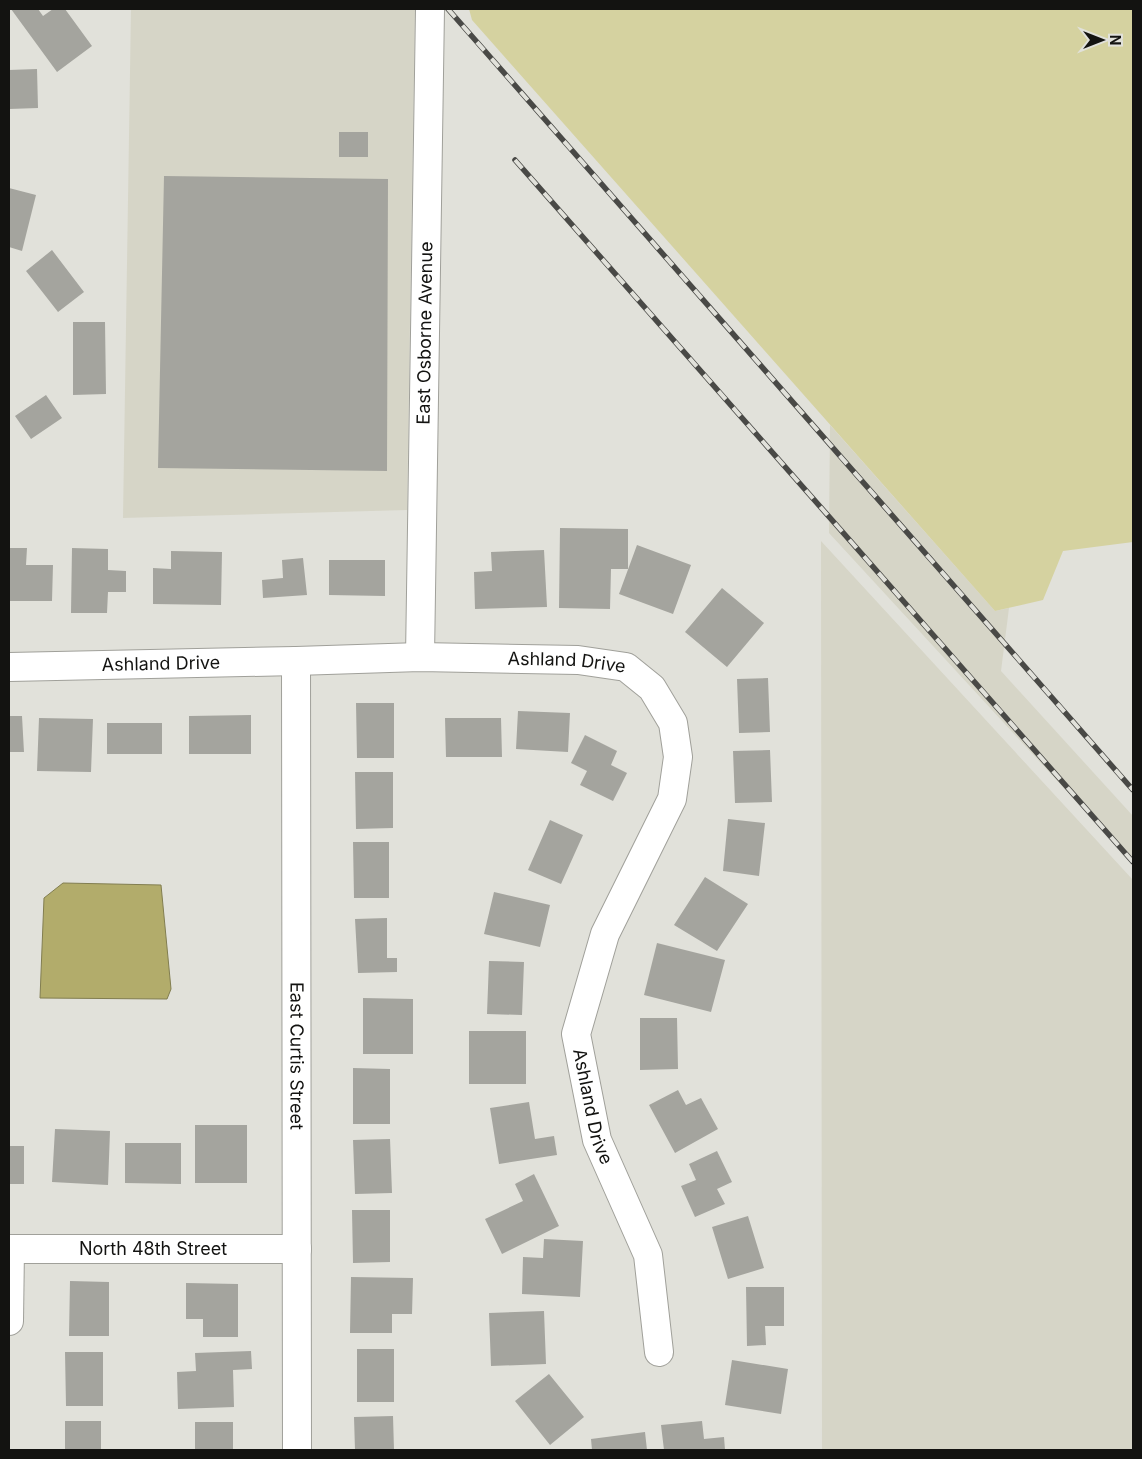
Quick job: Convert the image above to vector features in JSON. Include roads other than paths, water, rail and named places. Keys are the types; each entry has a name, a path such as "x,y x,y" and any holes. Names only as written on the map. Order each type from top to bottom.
{"street":[{"name":"East Osborne Avenue","path":"420,657 430,9"},
{"name":"Ashland Drive","path":"9,667 420,657 578,660 626,667 652,688 673,723 678,757 672,799 605,934 576,1034 597,1140 648,1255 659,1352"},
{"name":"East Curtis Street","path":"296,661 297,1450"},
{"name":"North 48th Street","path":"9,1249 297,1249"},
{"path":"9,1249 9,1321"}],"railway":[{"path":"448,9 1133,790"},
{"path":"515,160 1133,862"}]}
